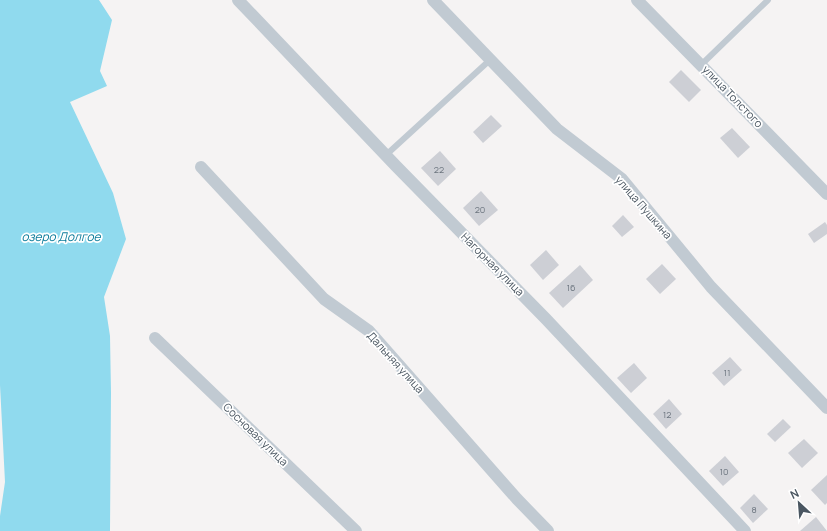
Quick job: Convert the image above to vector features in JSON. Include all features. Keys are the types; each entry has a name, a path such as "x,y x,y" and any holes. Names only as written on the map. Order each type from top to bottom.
{"street":[{"name":"Нагорная улица","path":"238,0 546,319 745,531"},
{"name":"улица Пушкина","path":"433,0 557,129 622,179 711,287 827,408"},
{"name":"улица Толстого","path":"637,0 702,64 827,194"},
{"name":"Дальняя улица","path":"201,167 324,299 369,331 548,531"},
{"name":"Сосновая улица","path":"155,338 356,531"}],"lane":[{"path":"702,64 768,0"},
{"path":"386,155 491,59"}],"water":[{"name":"озеро Долгое","path":"0,0 99,0 112,20 100,71 107,86 70,102 113,193 126,239 104,297 110,336 110,531 0,531 0,516 5,482 0,385"}],"building":[{"path":"681,70 701,90 689,102 669,82"},
{"path":"491,115 502,126 483,143 473,132"},
{"path":"732,128 750,147 738,158 720,138"},
{"path":"440,151 456,169 438,186 421,168"},
{"path":"481,191 498,210 479,226 463,208"},
{"path":"623,215 634,227 622,237 612,226"},
{"path":"825,222 827,225 827,234 814,243 808,234"},
{"path":"546,250 559,265 543,280 530,265"},
{"path":"662,264 676,279 660,294 646,279"},
{"path":"580,265 593,280 563,308 549,293"},
{"path":"730,357 742,370 724,386 712,373"},
{"path":"634,363 647,378 631,393 617,378"},
{"path":"669,399 682,414 666,429 653,414"},
{"path":"783,419 791,427 775,442 767,434"},
{"path":"804,439 818,453 802,468 788,453"},
{"path":"725,456 739,472 723,486 709,471"},
{"path":"827,475 827,503 825,505 811,490"},
{"path":"754,494 768,509 753,523 740,508"},
{"path":"816,517 827,531 800,531"}]}
